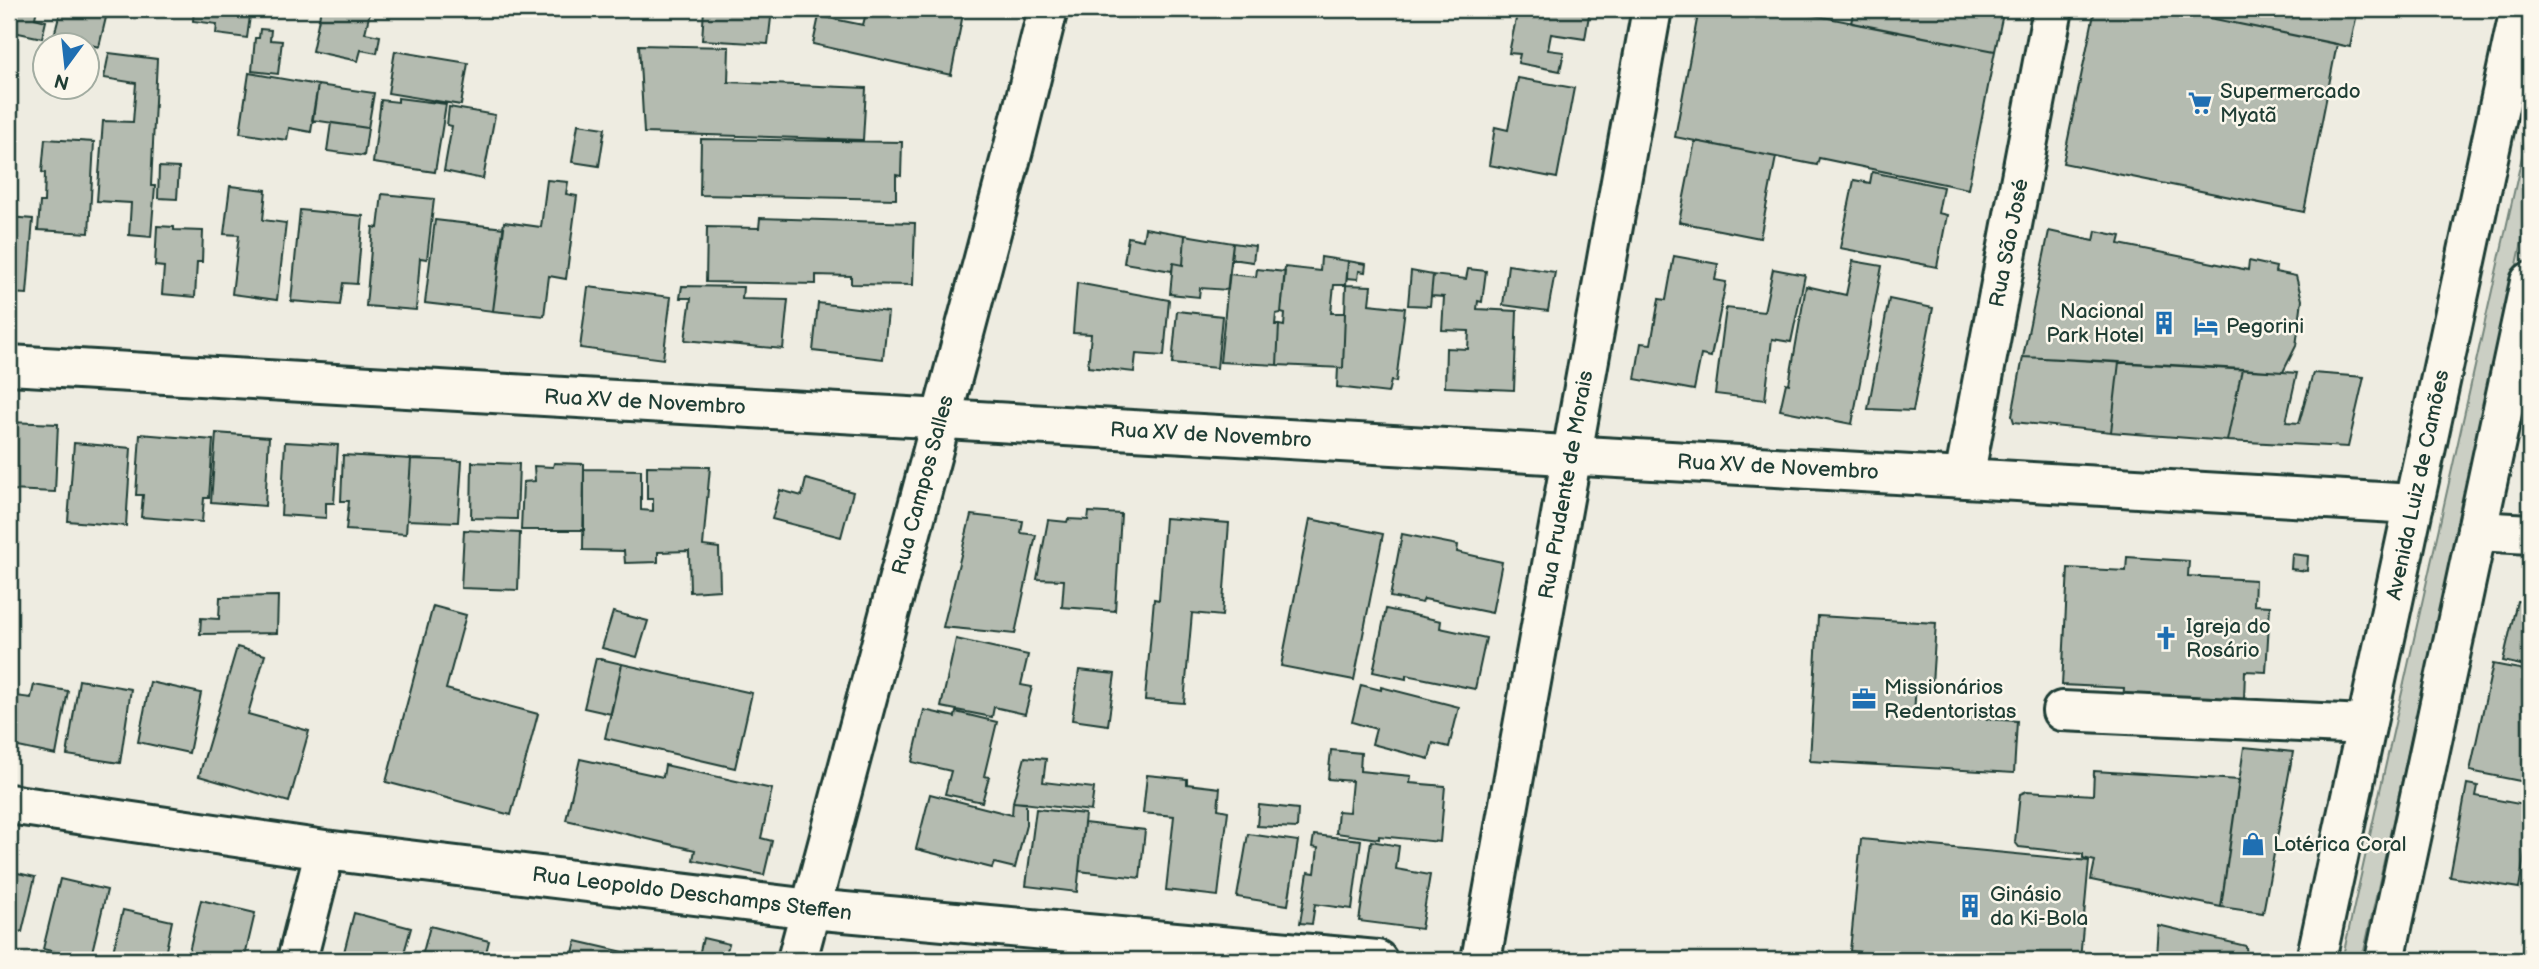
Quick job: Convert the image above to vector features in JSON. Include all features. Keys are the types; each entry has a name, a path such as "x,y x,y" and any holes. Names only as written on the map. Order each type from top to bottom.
{"street":[{"name":"Rua Campos Salles","path":"797,960 1048,9"},
{"name":"Rua Prudente de Morais","path":"1480,960 1652,9"},
{"name":"Rua São José","path":"1964,478 2053,9"},
{"name":"Avenida Luiz de Camões","path":"2316,960 2520,9"},
{"path":"2385,960 2530,282"},
{"name":"Rua XV de Novembro","path":"9,365 2414,504"},
{"path":"2477,531 2530,534"},
{"path":"2062,711 2366,725"},
{"name":"Rua Leopoldo Deschamps Steffen","path":"9,804 325,850 811,909 1377,960"},
{"path":"297,960 325,850"}],"shaded area":[{"path":"2530,121 2530,206 2362,960 2342,960"}],"building":[{"path":"9,9 37,9 35,18 46,21 43,32 32,32 32,36 9,31"},
{"path":"61,9 108,9 102,34 102,32 55,32"},
{"path":"194,9 251,9 247,38 216,34 217,24 193,21"},
{"path":"321,9 370,12 365,33 380,36 377,53 361,50 358,61 312,51"},
{"path":"704,9 772,9 768,44 702,40"},
{"path":"867,9 964,9 951,75 813,44 819,16 863,25"},
{"path":"1518,9 1590,9 1585,39 1551,34 1548,50 1564,52 1560,71 1518,63 1520,54 1509,53"},
{"path":"1699,9 1783,9 1995,51 1968,189 1819,158 1817,165 1675,137"},
{"path":"1854,9 2004,9 1995,51 1851,23"},
{"name":"Supermercado Myatã","path":"2095,9 2166,9 2337,44 2304,212 2063,163"},
{"path":"2166,9 2358,9 2350,47"},
{"path":"260,29 271,30 270,40 282,41 278,74 252,71 255,38 259,38"},
{"path":"639,45 729,47 728,82 866,88 863,140 644,133"},
{"path":"395,51 468,63 461,105 388,93"},
{"path":"109,53 157,59 151,186 155,186 151,237 129,235 131,203 97,201 103,121 133,122 136,83 104,78"},
{"path":"249,73 318,85 311,132 289,128 287,140 240,133"},
{"path":"1518,78 1574,88 1557,178 1489,165 1495,127 1508,130"},
{"path":"318,85 374,93 368,128 312,120"},
{"path":"398,98 446,104 435,172 373,163 381,100 398,102"},
{"path":"449,107 495,115 483,179 444,171 452,126 447,125"},
{"path":"331,123 368,128 364,156 327,151"},
{"path":"578,124 605,128 599,166 572,162"},
{"path":"45,139 94,142 89,233 38,230 40,202 44,202 45,173 42,172"},
{"path":"701,139 902,142 901,176 896,175 896,199 700,195"},
{"path":"1695,141 1776,157 1760,238 1679,222"},
{"path":"159,167 179,168 177,199 158,198"},
{"path":"1872,172 1943,187 1938,213 1947,215 1937,267 1840,248 1854,180 1870,183"},
{"path":"547,180 568,182 566,194 577,196 566,279 549,276 544,316 493,311 504,222 541,227"},
{"path":"230,186 266,190 263,220 286,223 277,300 232,294 239,235 224,234"},
{"path":"382,194 434,199 427,259 420,258 416,310 366,306 373,227 378,228"},
{"path":"300,210 363,216 357,284 343,283 340,305 291,301"},
{"path":"9,217 33,219 27,294 9,293"},
{"path":"760,218 915,223 913,285 851,284 851,276 816,275 816,284 706,282 707,227 759,228"},
{"path":"435,220 504,228 493,311 425,303"},
{"path":"157,226 174,227 174,230 203,231 202,262 197,262 195,297 162,294 164,267 155,266"},
{"path":"1145,228 1185,235 1183,265 1173,263 1172,271 1124,263 1128,237 1143,240"},
{"name":"Nacional Park Hotel","path":"2049,231 2094,241 2096,231 2121,236 2119,244 2248,270 2249,261 2276,267 2275,272 2296,276 2302,300 2296,346 2283,372 2023,357"},
{"path":"1185,235 1233,243 1228,290 1200,288 1199,297 1170,294 1173,263 1183,265"},
{"path":"1233,243 1255,246 1253,262 1231,259"},
{"path":"1674,256 1718,264 1715,280 1726,282 1711,357 1701,355 1694,390 1635,379 1641,343 1651,344 1659,299 1666,300"},
{"path":"1321,257 1348,261 1346,285 1334,285 1331,313 1345,313 1343,368 1277,365 1279,325 1284,326 1285,314 1281,313 1285,267 1320,271"},
{"path":"1348,261 1366,264 1365,272 1359,271 1358,279 1347,278"},
{"path":"1853,261 1882,266 1852,424 1780,410 1786,383 1789,384 1806,286 1846,295"},
{"path":"1508,265 1555,272 1548,311 1503,305"},
{"path":"1257,269 1285,272 1281,313 1276,314 1275,325 1279,325 1277,365 1220,362 1229,274 1256,277"},
{"path":"1468,269 1486,271 1482,302 1478,301 1477,309 1517,311 1514,390 1445,387 1446,348 1468,349 1469,331 1442,330 1444,297 1431,296 1433,275 1466,279"},
{"path":"1773,269 1805,275 1791,342 1772,339 1765,400 1715,394 1726,308 1764,312"},
{"path":"1411,271 1433,275 1430,306 1408,305"},
{"path":"1077,283 1169,300 1164,356 1136,354 1134,372 1088,367 1091,334 1073,333"},
{"path":"1346,285 1371,286 1369,304 1405,308 1396,382 1391,381 1388,393 1337,387 1338,368 1343,368"},
{"path":"682,286 743,287 742,299 788,300 783,349 685,340 691,298 680,298"},
{"path":"588,287 671,297 663,359 580,348"},
{"path":"1889,299 1933,308 1913,411 1868,409"},
{"path":"818,303 888,312 883,359 813,351"},
{"path":"1177,311 1222,316 1217,368 1172,364"},
{"path":"2023,357 2119,362 2111,432 2014,422 2012,416"},
{"path":"2119,362 2242,369 2227,441 2111,432"},
{"path":"2242,369 2297,373 2286,422 2299,423 2313,373 2364,377 2348,447 2227,441"},
{"path":"9,422 58,424 55,492 9,490"},
{"path":"216,433 269,437 265,506 211,502"},
{"path":"140,434 213,440 209,498 204,498 202,522 141,517 143,495 136,495"},
{"path":"285,442 338,445 334,503 326,503 326,518 281,515"},
{"path":"74,443 131,448 126,526 68,521"},
{"path":"343,455 411,459 406,534 346,530 349,501 341,501"},
{"path":"411,459 462,461 458,522 407,520"},
{"path":"472,462 519,464 517,519 471,518"},
{"path":"554,463 584,464 584,530 521,530 523,482 535,481 534,466 553,467"},
{"path":"647,466 710,467 703,546 719,548 720,590 690,592 689,551 658,552 658,562 625,563 624,551 583,550 584,469 641,470 641,510 653,511 653,499 647,499"},
{"path":"806,479 853,492 841,537 772,519 780,490 802,496"},
{"path":"1089,512 1121,514 1115,611 1062,607 1064,580 1037,579 1048,520 1088,520"},
{"path":"971,515 1023,521 1021,533 1036,535 1015,634 943,627"},
{"path":"1165,518 1229,523 1222,616 1192,613 1184,703 1145,700 1154,599 1159,600"},
{"path":"1310,519 1383,534 1354,680 1281,666"},
{"path":"464,530 520,533 518,590 461,588"},
{"path":"1402,534 1458,545 1457,552 1502,562 1492,613 1424,599 1422,603 1390,597"},
{"path":"2292,554 2308,556 2307,571 2291,569"},
{"name":"Igreja do Rosário","path":"2127,557 2189,561 2188,576 2255,580 2254,605 2270,606 2266,672 2245,671 2244,700 2183,696 2183,707 2123,704 2124,688 2062,685 2068,568 2126,571"},
{"path":"278,596 277,633 200,634 201,618 219,619 220,597"},
{"path":"2517,601 2530,602 2530,667 2503,661"},
{"path":"433,606 466,615 446,689 538,714 511,815 386,782"},
{"path":"1386,609 1441,621 1440,628 1486,638 1475,689 1406,675 1406,679 1373,672"},
{"path":"613,612 648,621 637,657 602,648"},
{"name":"Missionários Redentoristas","path":"1818,616 1936,623 1932,684 1916,684 1914,714 2017,721 2014,773 1810,761"},
{"path":"956,639 1028,655 1021,685 1032,687 1025,714 994,707 992,717 941,707"},
{"path":"237,647 265,655 248,714 309,731 289,802 199,776"},
{"path":"596,658 622,664 611,714 584,708"},
{"path":"622,664 752,693 735,768 605,738"},
{"path":"2493,664 2530,671 2530,783 2470,771"},
{"path":"1079,670 1115,674 1108,725 1072,720"},
{"path":"79,680 131,689 120,763 67,755"},
{"path":"150,682 201,693 189,753 138,742"},
{"path":"34,685 68,691 56,755 9,745 16,696 31,698"},
{"path":"1361,685 1381,690 1381,687 1459,707 1449,747 1433,743 1429,759 1372,744 1376,729 1352,722"},
{"path":"924,710 955,717 956,712 997,722 984,776 989,777 982,802 945,794 951,771 912,762"},
{"name":"Lotérica Coral","path":"2244,747 2293,752 2263,913 2221,907"},
{"path":"1331,750 1361,753 1360,771 1411,776 1410,783 1445,786 1440,842 1379,836 1379,839 1336,833 1338,811 1349,812 1352,781 1328,779"},
{"path":"1025,757 1046,759 1043,782 1094,788 1091,811 1013,802"},
{"path":"580,759 663,777 665,765 772,789 761,838 772,841 764,875 693,860 695,850 566,820"},
{"path":"2094,771 2239,780 2221,907 2091,880 2095,861 2083,858 2083,854 2019,847 2015,842 2020,794 2027,791 2093,795"},
{"path":"1147,775 1187,779 1187,784 1220,788 1218,809 1228,811 1218,896 1166,890 1174,816 1143,813"},
{"path":"2467,784 2478,786 2476,796 2530,806 2530,822 2519,888 2450,877"},
{"path":"930,794 1012,815 1013,802 1026,803 1026,825 1015,868 994,863 992,868 916,849"},
{"path":"1259,805 1298,809 1297,828 1257,826"},
{"path":"1036,809 1085,814 1077,892 1026,886"},
{"path":"1084,823 1145,830 1140,878 1079,871"},
{"path":"1248,834 1298,841 1288,905 1237,897"},
{"path":"1314,835 1361,840 1352,909 1315,904 1312,924 1300,923 1308,872 1315,873 1318,848 1312,847"},
{"name":"Ginásio da Ki-Bola","path":"1861,839 2089,861 2080,960 1942,960 1850,951"},
{"path":"1371,841 1399,846 1396,869 1430,875 1421,929 1359,921"},
{"path":"9,871 35,877 22,932 9,929"},
{"path":"60,879 107,890 90,960 43,949"},
{"path":"201,900 255,913 244,960 187,960"},
{"path":"123,910 172,921 164,960 111,960"},
{"path":"354,913 411,928 402,960 342,960"},
{"path":"2158,925 2246,946 2247,960 2131,960 2131,955 2156,956"},
{"path":"430,926 489,941 484,960 421,960"},
{"path":"703,938 729,944 724,960 698,960"},
{"path":"576,941 637,955 636,960 571,960"}],"place":[{"name":"Supermercado Myatã","path":"2200,103"},
{"name":"Nacional Park Hotel","path":"2164,323"},
{"name":"Pegorini","path":"2206,326"},
{"name":"Igreja do Rosário","path":"2166,638"},
{"name":"Missionários Redentoristas","path":"1864,699"},
{"name":"Lotérica Coral","path":"2253,844"},
{"name":"Ginásio da Ki-Bola","path":"1970,906"}]}
